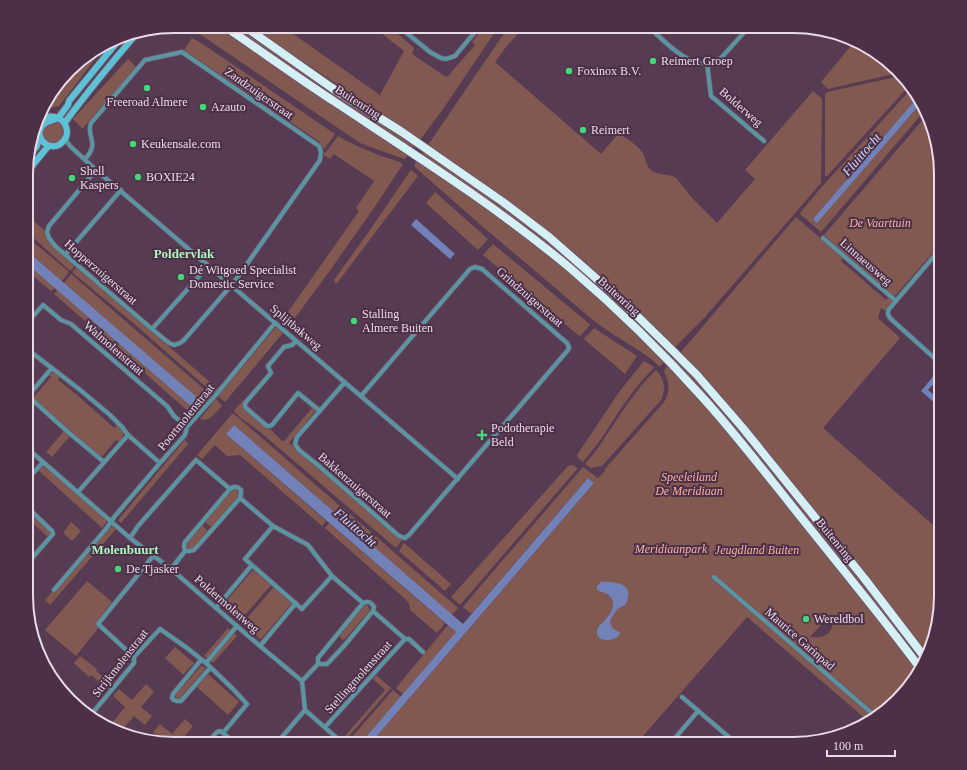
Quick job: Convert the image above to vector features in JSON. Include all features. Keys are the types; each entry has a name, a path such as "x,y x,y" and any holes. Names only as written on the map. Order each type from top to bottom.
{"highway":[{"name":"Buitenring","path":"234,33 333,101 408,149 501,214 570,269 634,326 674,366 736,437 866,598 917,664"},
{"name":"Buitenring","path":"254,33 332,88 402,132 503,202 549,237 650,327 697,375 742,427 864,578 921,653"}],"main road":[{"path":"65,124 80,102 132,39"},
{"path":"43,123 55,120 57,118 113,48"},
{"path":"40,129 41,138 44,143 49,146 56,146 64,141 67,130 65,124 57,118"},
{"path":"33,165 49,146"}],"street":[{"path":"407,33 430,52 446,59 455,56 474,33"},
{"path":"655,33 677,52 701,63 707,63 721,58 744,33"},
{"name":"Zandzuigerstraat","path":"85,159 91,152 93,145 89,126 145,60 179,52 188,56 319,146 321,152 320,160 232,286"},
{"name":"Bolderweg","path":"707,63 710,96 764,141"},
{"name":"Splijtbakweg","path":"64,141 65,145 70,146 96,170 458,479"},
{"name":"Hopperzuigerstraat","path":"96,170 50,226 47,232 49,238 55,246 65,255 152,329 169,343 174,345 184,340 232,286"},
{"path":"65,255 121,190"},
{"name":"Linnaeusweg","path":"823,238 896,301"},
{"name":"Linnaeusweg","path":"934,256 889,309 888,313 889,318 934,358"},
{"path":"152,329 202,273 202,268 206,263"},
{"name":"Grindzuigerstraat","path":"361,396 470,269 475,267 482,269 567,343 569,347 458,479"},
{"name":"Walmolenstraat","path":"33,317 43,305 61,320 71,324 167,406 174,416 187,427"},
{"name":"Poortmolenstraat","path":"54,590 185,435 187,427 215,396 275,323"},
{"path":"296,341 292,345 284,347 268,366 271,373 244,404 245,407 267,426 272,425 298,393 320,411"},
{"path":"33,353 110,415 128,435 160,463"},
{"path":"33,391 52,368"},
{"name":"Bakkenzuigerstraat","path":"345,382 297,437 295,444 299,450 399,536 405,538 409,535 458,479"},
{"path":"33,401 104,462"},
{"path":"78,492 128,435"},
{"name":"Poldermolenweg","path":"33,453 111,522 171,569 302,681"},
{"name":"Stellingmolenstraat","path":"130,538 138,526 196,460 230,489 236,486 241,490 240,498 273,526 308,545 332,576 363,603 368,601 372,603 374,607 373,611 405,639 410,639 423,652"},
{"path":"33,473 43,462"},
{"path":"171,569 185,551 185,542 230,489"},
{"path":"185,551 194,550 240,498"},
{"path":"33,513 52,531 53,534 33,557"},
{"path":"273,526 245,560 302,609 332,576"},
{"path":"134,657 98,624 154,555"},
{"path":"216,608 252,565"},
{"name":"Maurice Garinpad","path":"714,577 871,713"},
{"path":"260,646 296,603"},
{"path":"336,737 305,710 302,681 318,664 318,658 363,603"},
{"path":"318,664 327,664 373,611"},
{"path":"223,733 247,704 233,688 206,663 237,626"},
{"name":"Strijkmolenstraat","path":"94,712 134,663 134,657 160,629 206,663"},
{"name":"Stellingmolenstraat","path":"325,728 405,639"},
{"path":"201,660 173,694 172,698 174,700 181,701 210,668"},
{"path":"682,697 730,737"},
{"path":"282,737 305,710"},
{"path":"676,737 698,711"},
{"path":"212,737 216,732 220,731 228,737"}],"green space":[{"path":"198,33 230,33 409,153 405,159 360,143"},
{"path":"239,33 247,33 415,145 412,149"},
{"path":"262,33 292,33 380,95 404,51 381,33 397,33 414,48 412,54 446,77 475,45 472,42 479,33 494,33 443,109 420,140"},
{"path":"504,33 519,33 495,62 601,154 618,134 629,140 642,152 650,170 658,174 676,178 693,199 717,223 755,179 745,170 813,91 822,99 821,183 705,317 675,347 614,287 565,245 474,176 428,145"},
{"path":"192,38 335,134 325,148 323,149 320,142 184,50"},
{"path":"851,46 864,52 879,62 893,74 828,89 821,82"},
{"path":"98,56 59,106 50,108 62,88 74,74"},
{"path":"128,59 136,67 82,128 73,119"},
{"path":"896,77 906,89 827,176 825,176 825,95 827,92"},
{"path":"908,92 914,102 813,219 817,222 917,108 921,115 821,232 800,214 819,190"},
{"name":"De Vaarttuin","path":"923,120 929,137 934,165 934,251 895,296 824,235"},
{"path":"58,121 63,127 64,133 58,141 53,143 48,142 44,139 44,128 50,123 56,124"},
{"path":"338,136 366,150 403,164 376,205 295,318 288,312 359,211 356,208 374,181 334,154 330,159 324,155"},
{"path":"424,150 475,184 571,258 670,351 667,354 527,229 422,154"},
{"path":"418,159 489,207 583,283 665,361 660,367 644,354 593,320 482,226 416,168 414,165"},
{"path":"411,170 418,176 335,284 334,280"},
{"path":"435,192 488,239 478,250 427,204"},
{"path":"796,217 843,258 841,261 886,300 889,297 892,300 892,303 885,311 881,308 878,318 900,338 823,428 934,526 934,605 929,633 923,649 838,540 745,426 681,352"},
{"path":"33,220 45,231 47,239 54,248 73,264 74,267 69,270 33,237"},
{"path":"33,242 69,272 62,281 33,256"},
{"path":"493,244 590,325 580,336 483,255"},
{"path":"76,268 78,268 218,389 216,393 213,393 73,273"},
{"path":"33,269 55,288 51,291 33,276"},
{"path":"71,274 212,396 195,417 54,294 57,290 193,408 200,401 64,283"},
{"path":"278,327 282,331 282,334 225,402 219,397 219,395 275,328"},
{"path":"594,328 637,356 625,374 584,339"},
{"path":"675,355 736,423 921,655 918,661 671,360"},
{"path":"644,361 654,368 634,390 583,462 577,455 619,392"},
{"name":"Meridiaanpark","path":"668,364 739,443 915,666 905,682 893,696 874,711 800,649 870,714 864,718 747,617 642,737 376,737 594,483 588,478 471,614 463,607 583,467 598,478 605,471 605,469 664,402 668,394 667,379 664,371","holes":["831,614 832,625 829,633 821,637 810,637"]},
{"path":"656,370 664,384 664,392 661,400 602,466 591,468 585,464 598,448 634,395"},
{"path":"56,373 60,376 58,380 114,428 117,426 123,432 123,436 119,442 116,440 101,458 33,400 33,398 51,377 49,375"},
{"path":"216,399 222,406 215,414 206,420 200,419"},
{"path":"243,400 245,408 282,441 284,441 313,407 316,410 289,443 402,540 396,548 259,431 241,418 234,411"},
{"path":"232,414 234,414 340,506 334,512 234,425 226,434 326,521 322,526 240,455 227,456 215,445 202,459 197,455"},
{"path":"64,431 70,436 52,457 46,452"},
{"path":"185,440 188,444 121,523 118,520"},
{"path":"572,465 578,468 460,605 451,597 568,466"},
{"path":"41,466 45,467 107,521 102,528 38,470"},
{"path":"235,488 239,495 211,527 205,522"},
{"path":"342,507 458,608 452,615 336,514"},
{"path":"33,515 51,533 48,537 33,523"},
{"path":"71,522 81,531 72,541 63,533"},
{"path":"329,523 445,623 437,633 410,610 409,603 404,598 325,528"},
{"path":"202,525 208,531 192,549 186,547 186,544"},
{"path":"112,526 116,529 50,605 45,600 60,582 67,578"},
{"path":"404,543 451,584 445,591 399,551"},
{"path":"253,570 271,585 239,622 222,606"},
{"path":"87,581 112,602 96,622 95,624 99,627 76,656 45,630"},
{"path":"274,587 292,603 260,639 242,624"},
{"path":"367,605 370,610 343,640 339,634 363,606"},
{"path":"448,625 456,632 403,694 396,688"},
{"path":"228,628 237,636 213,663 204,656"},
{"path":"175,647 194,663 183,675 165,658"},
{"path":"80,656 97,669 96,671 113,685 109,690 91,675 89,677 74,663"},
{"path":"201,666 205,669 180,698 177,698 175,696 176,694"},
{"path":"208,674 239,702 228,715 197,687"},
{"path":"376,675 391,688 348,737 344,737 385,690 373,679"},
{"path":"146,684 154,692 141,707 152,716 145,725 134,716 124,728 113,722 125,707 113,696 119,689 132,700"},
{"path":"393,690 401,697 366,737 352,737"},
{"path":"185,719 193,726 184,737 158,736 153,732 160,724 172,734"}],"water":[{"path":"914,102 917,108 817,223 813,219"},
{"path":"416,219 455,254 450,259 411,225"},
{"path":"33,256 200,400 193,408 33,269"},
{"path":"934,375 934,383 928,390 934,395 934,402 921,391"},
{"path":"234,425 463,624 588,478 594,483 376,737 366,737 456,632 226,434"},
{"path":"601,582 619,584 627,588 628,592 628,600 626,604 618,609 610,621 612,627 620,632 620,634 614,639 610,640 599,638 597,635 598,627 609,615 613,604 609,595 597,590 597,586"}],"place":[{"name":"Reimert Groep","path":"653,61"},
{"name":"Foxinox B.V.","path":"569,71"},
{"name":"Freeroad Almere","path":"147,88"},
{"name":"Azauto","path":"203,107"},
{"name":"Reimert","path":"583,130"},
{"name":"Keukensale.com","path":"133,144"},
{"name":"BOXIE24","path":"138,177"},
{"name":"Shell Kaspers","path":"72,178"},
{"name":"Dé Witgoed Specialist Domestic Service","path":"181,277"},
{"name":"Stalling Almere Buiten","path":"354,321"},
{"name":"Podotherapie Beld","path":"482,435"},
{"name":"De Tjasker","path":"118,569"},
{"name":"Wereldbol","path":"806,619"}],"district":[{"name":"Poldervlak","path":"184,253"},
{"name":"Molenbuurt","path":"125,549"}],"water label":[{"name":"Fluittocht","path":"861,154"},
{"name":"Fluittocht","path":"356,527"}],"park label":[{"name":"Speeleiland De Meridiaan","path":"689,484"},
{"name":"Jeugdland Buiten","path":"757,550"}]}
